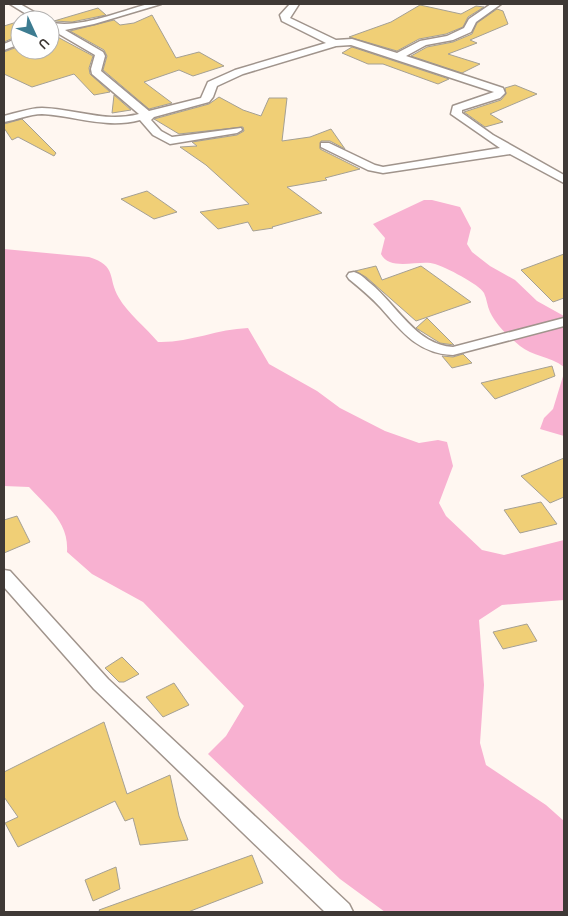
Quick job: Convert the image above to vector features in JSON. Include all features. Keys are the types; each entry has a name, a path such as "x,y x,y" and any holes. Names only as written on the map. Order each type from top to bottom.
{"street":[{"path":"60,26 91,22 158,4"},
{"path":"295,4 285,15 286,19 335,43"},
{"path":"399,56 423,43 450,38 468,30 472,21 497,4"},
{"path":"60,32 100,54 100,59 95,65 96,72 146,117 157,134 170,141 237,130"},
{"path":"4,119 41,111 106,121 146,117 205,100 212,84 220,79 335,43 356,42 499,90 500,93 496,96 457,108 455,112 464,120 511,150 564,180"},
{"path":"325,144 372,168 383,170 511,150"},
{"path":"354,276 378,297 415,337 440,351 453,351 564,322"},
{"path":"4,576 101,684 341,912"}],"shaded area":[{"path":"424,200 432,200 460,207 471,228 467,244 472,252 490,266 515,280 537,301 564,316 564,367 553,360 530,352 511,338 493,317 484,293 469,281 435,264 398,264 385,259 381,254 385,238 373,224"},
{"path":"4,249 89,257 104,264 110,273 119,298 132,315 158,342 169,342 248,328 269,364 317,391 340,408 385,431 419,443 438,440 447,442 453,466 439,503 446,516 482,550 504,555 564,540 564,600 502,605 479,620 484,685 480,743 486,765 546,805 564,821 564,912 385,912 340,879 208,754 226,736 244,706 143,602 92,574 67,552 67,541 61,524 29,487 4,486"},
{"path":"564,373 564,436 540,429 544,418 553,409"}],"building":[{"path":"420,5 461,14 476,6 484,7 468,17 463,27 446,34 419,39 397,51 349,37 391,22"},
{"path":"98,8 106,15 72,22 60,21 60,19"},
{"path":"497,9 503,11 508,24 470,40 477,43 448,54 480,64 462,73 411,56 427,47 453,42 472,34 477,23"},
{"path":"152,15 176,58 199,52 224,66 193,76 179,70 144,82 172,103 149,109 103,70 107,56 104,50 70,31 114,20 120,25 134,23"},
{"path":"10,24 10,39 4,42 4,26"},
{"path":"60,38 93,56 89,68 90,74 110,92 94,95 74,74 32,87 4,74 4,52 10,50 10,60 60,60"},
{"path":"352,47 449,79 438,84 383,64 368,64 342,53"},
{"path":"515,85 537,94 490,114 503,122 485,127 464,112 501,100 506,94 505,88"},
{"path":"114,95 131,110 112,113"},
{"path":"219,97 243,110 261,116 269,98 287,98 282,141 310,137 331,129 345,149 330,141 321,141 320,149 360,169 325,178 327,180 287,187 322,213 273,228 253,231 248,222 218,229 200,212 249,204 206,165 180,147 197,146 192,142 237,135 244,131 243,127 179,134 154,119 209,104"},
{"path":"22,119 56,153 54,156 18,137 12,140 4,128 4,124"},
{"path":"147,191 177,212 154,219 121,199"},
{"path":"564,254 564,298 553,302 521,270"},
{"path":"376,266 382,280 421,266 471,302 416,321 366,277 355,271"},
{"path":"427,318 454,345 440,343 416,328"},
{"path":"463,354 472,363 452,368 442,356 453,357"},
{"path":"552,366 555,376 495,399 481,383"},
{"path":"564,458 564,497 550,503 521,476"},
{"path":"541,502 557,524 520,533 504,510"},
{"path":"17,516 30,542 4,553 4,520"},
{"path":"527,624 537,641 503,649 493,632"},
{"path":"122,657 139,674 124,682 119,682 105,668"},
{"path":"174,683 189,705 163,717 146,697"},
{"path":"104,722 127,794 170,775 179,816 188,840 140,845 133,818 125,821 115,801 18,847 5,823 18,817 4,797 4,772"},
{"path":"252,855 263,883 188,912 100,912 99,910"},
{"path":"116,867 120,889 93,901 85,880"}]}
